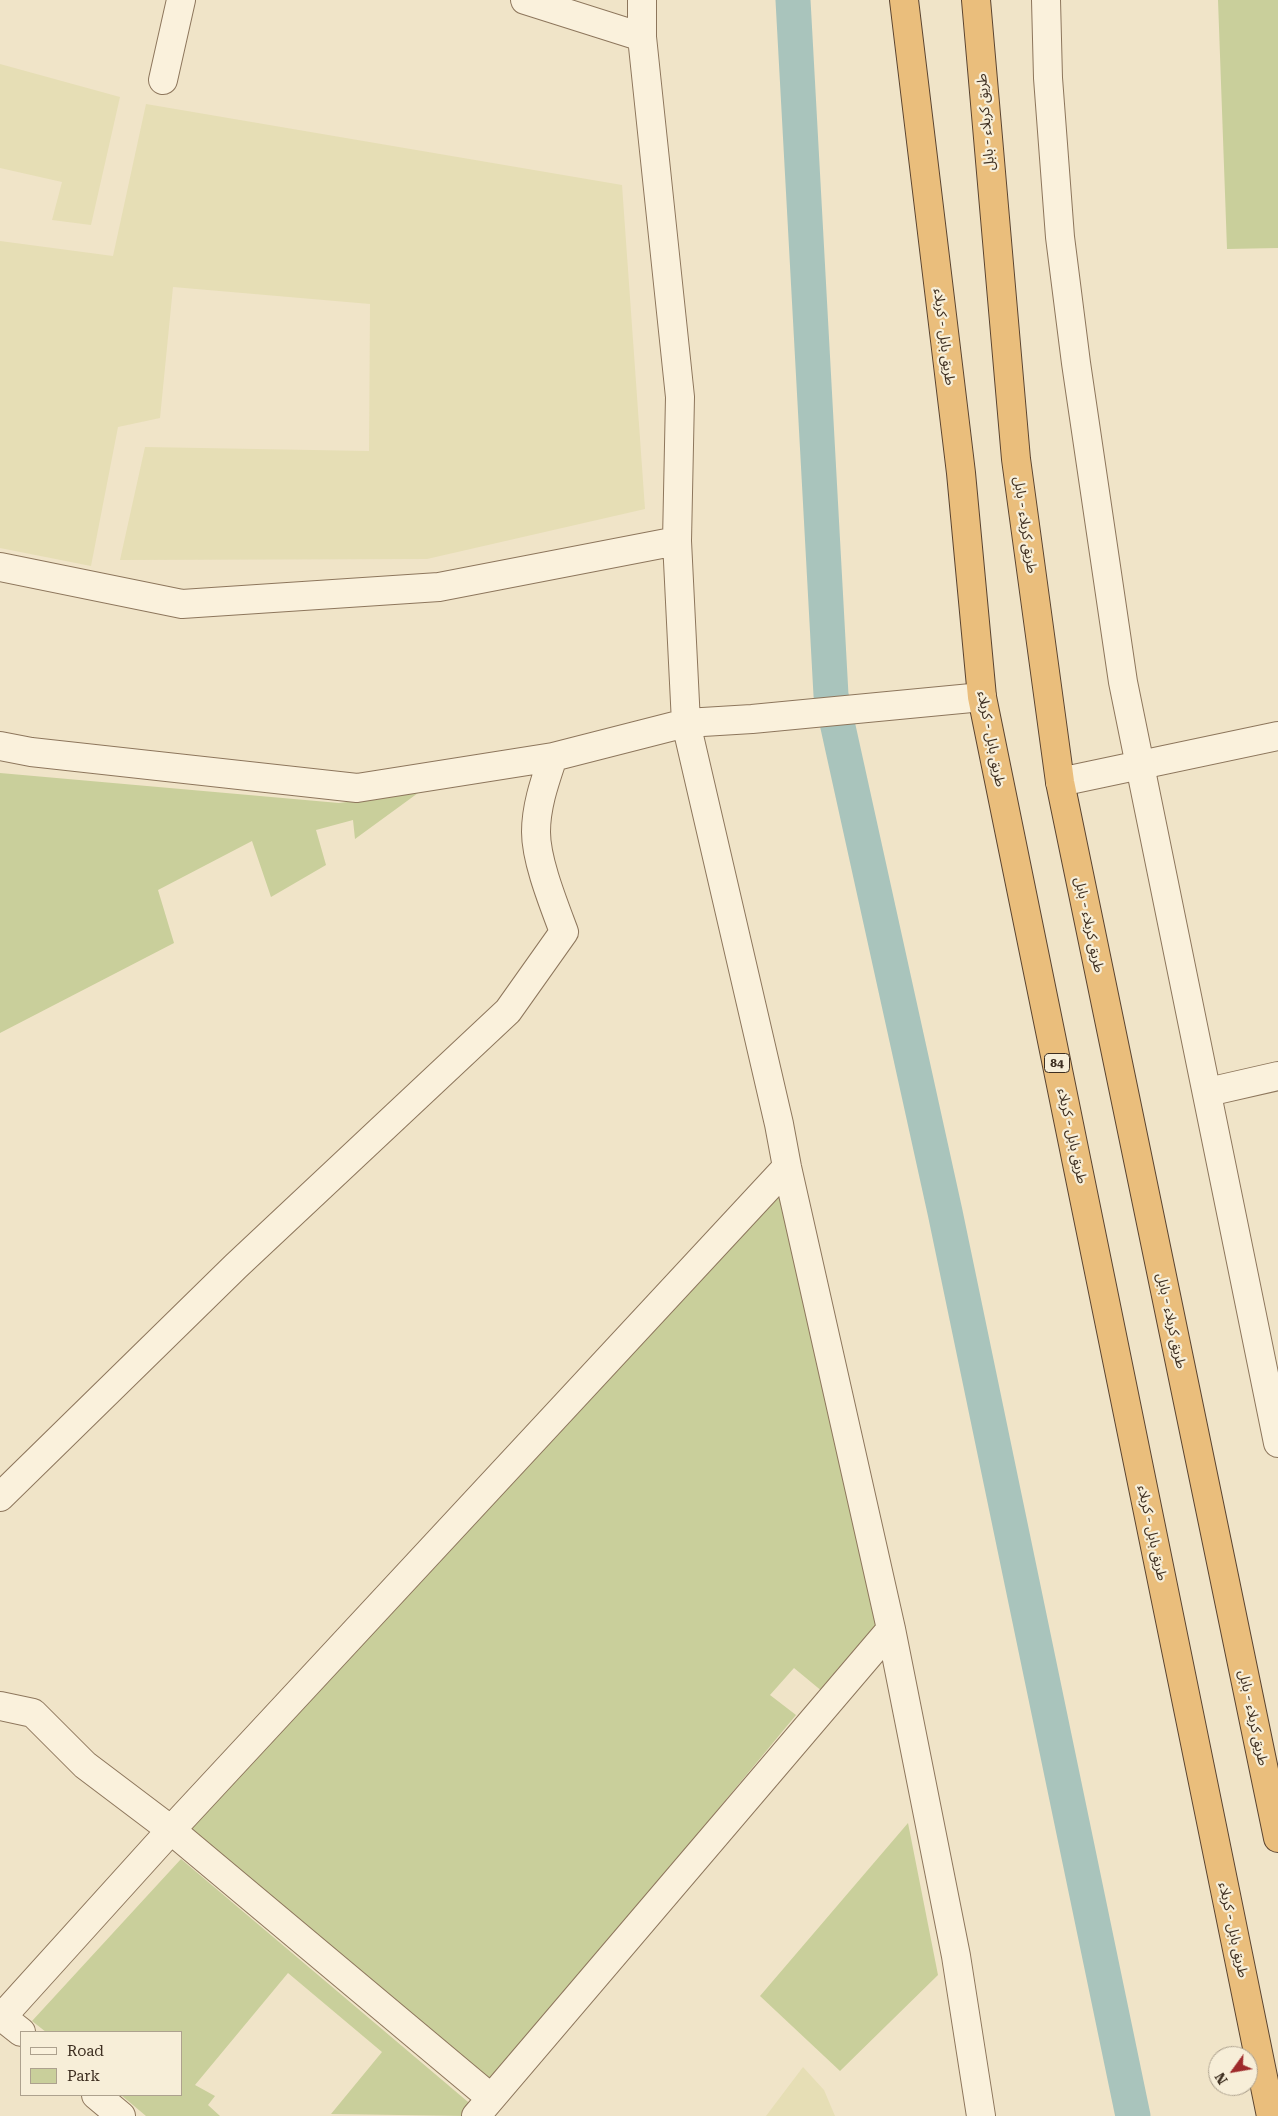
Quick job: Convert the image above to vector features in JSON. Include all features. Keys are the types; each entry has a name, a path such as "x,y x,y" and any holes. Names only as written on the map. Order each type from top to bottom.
{"highway":[{"name":"طريق بابل - كربلاء","path":"904,0 961,473 982,696 1271,2116"},
{"name":"طريق كربلاء - بابل","path":"976,0 1016,459 1060,782 1278,1838"}],"street":[{"path":"164,80 180,0"},
{"path":"525,0 642,37"},
{"path":"642,0 642,37 680,396 677,541 686,723 779,1124 787,1167 891,1629 956,1956 981,2116"},
{"path":"1046,0 1048,78 1060,237 1107,586 1123,682 1278,1443"},
{"path":"0,567 182,604 439,587 677,541"},
{"path":"0,746 31,752 357,788 553,757 686,723 752,719 982,696"},
{"path":"1060,782 1278,736"},
{"path":"0,1497 236,1266 508,1011 564,932 548,887 536,833 539,800 553,757"},
{"path":"1208,1092 1278,1076"},
{"path":"8,2023 171,1830 787,1167"},
{"path":"0,1706 33,1713 85,1765 171,1830 484,2107 864,1658 891,1629"},
{"path":"97,2096 121,2116"}],"shaded area":[{"path":"0,64 120,97 91,225 52,220 62,182 0,168"},
{"path":"146,104 622,185 645,509 427,559 120,560 145,447 369,451 370,304 173,287 160,418 118,427 91,566 0,548 0,241 113,256"},
{"path":"803,2067 824,2090 835,2116 766,2116"}],"green space":[{"path":"1218,0 1278,0 1278,248 1227,249"},
{"path":"0,773 339,803 418,793 355,839 353,820 316,830 326,865 271,897 252,841 158,890 174,943 0,1033"},
{"path":"782,1183 883,1626 823,1692 794,1668 770,1695 796,1715 489,2086 179,1830"},
{"path":"908,1823 938,1975 840,2071 760,1996"},
{"path":"181,1859 474,2107 467,2116 331,2114 382,2052 288,1973 195,2085 215,2096 208,2105 220,2116 146,2116 122,2096 182,2096 182,2031 45,2031 32,2021"}],"waterway":[{"path":"793,0 831,695 945,1212 1133,2116"}]}
